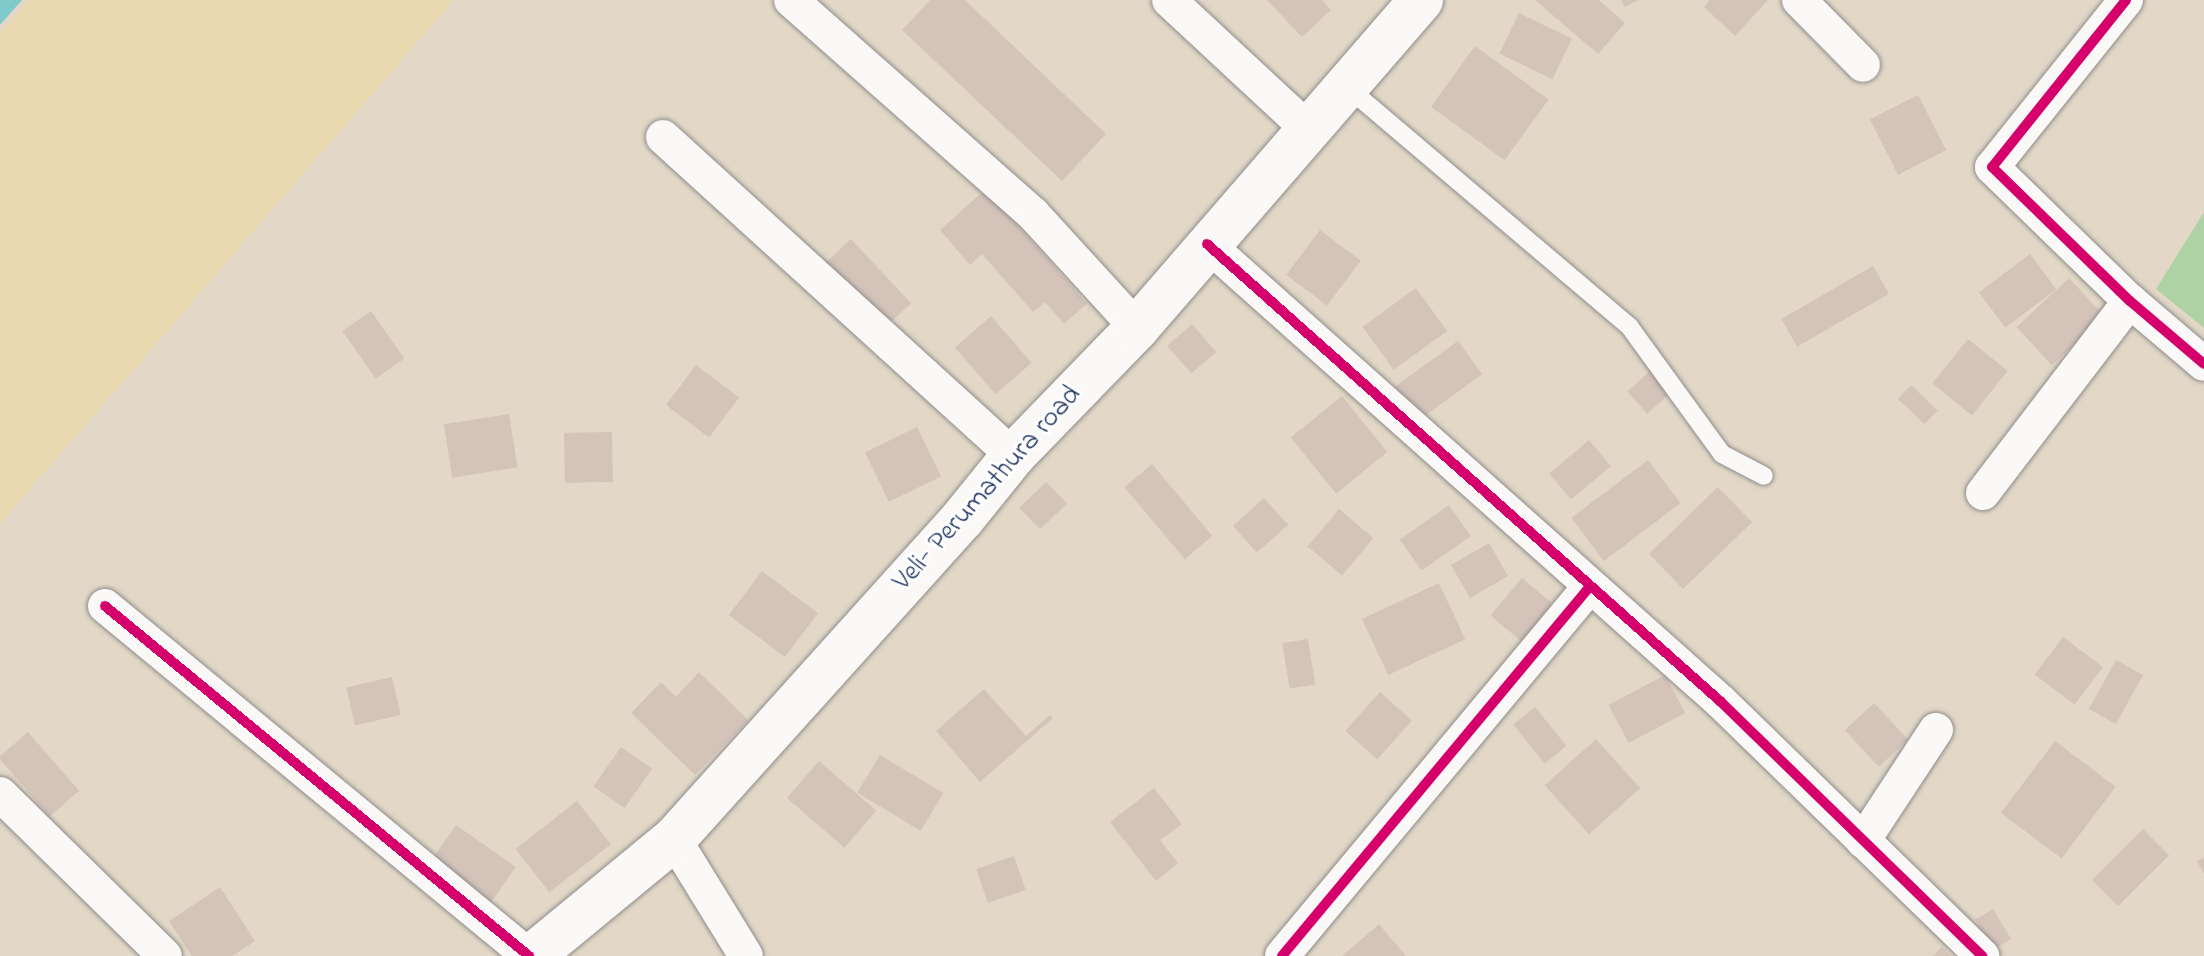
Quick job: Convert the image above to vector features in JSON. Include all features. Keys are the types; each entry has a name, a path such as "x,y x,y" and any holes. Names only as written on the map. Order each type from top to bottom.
{"main road":[{"name":"Veli- Perumathura road","path":"531,956 674,839 952,529 1013,456 1137,328 1207,244 1310,131 1344,85 1421,0"}],"street":[{"path":"791,0 1033,214 1137,328"},
{"path":"1169,0 1310,131"},
{"path":"1799,0 1863,65"},
{"path":"2126,0 1992,167 2130,301 2204,364"},
{"path":"663,137 1013,456"},
{"path":"1207,244 1589,588 1720,701 1982,956"},
{"path":"1983,493 2130,301"},
{"path":"1282,956 1589,588"},
{"path":"105,606 531,956"},
{"path":"1863,841 1936,730"},
{"path":"0,794 165,956"},
{"path":"674,839 746,956"}],"lane":[{"path":"1344,85 1629,326 1722,454 1764,476"}],"green space":[{"path":"2204,212 2204,328 2156,289"}],"sand":[{"path":"29,0 454,0 0,524 0,33"}],"water":[{"path":"0,0 22,0 0,25"}],"building":[{"path":"930,0 965,0 1106,134 1062,181 902,30"},
{"path":"1267,0 1322,0 1331,10 1302,37"},
{"path":"1535,0 1599,0 1625,23 1598,54"},
{"path":"1621,0 1638,0 1625,7"},
{"path":"1710,0 1768,0 1735,36 1704,7"},
{"path":"1519,13 1572,39 1552,79 1499,53"},
{"path":"1475,46 1549,99 1505,160 1431,107"},
{"path":"1918,95 1946,150 1898,175 1870,120"},
{"path":"986,189 1087,304 1064,324 1045,302 1033,312 982,254 970,265 940,230"},
{"path":"1320,230 1361,261 1327,305 1286,275"},
{"path":"851,239 911,303 883,329 823,265"},
{"path":"2030,254 2056,289 2005,328 1979,293"},
{"path":"1873,266 1889,294 1797,347 1781,319"},
{"path":"2069,278 2104,316 2052,365 2016,327"},
{"path":"1416,288 1447,331 1394,370 1363,327"},
{"path":"371,311 404,359 376,379 342,331"},
{"path":"991,316 1032,363 995,394 955,347"},
{"path":"1192,324 1216,352 1191,374 1167,346"},
{"path":"1968,339 2008,371 1972,415 1932,383"},
{"path":"1458,341 1482,374 1419,420 1395,387"},
{"path":"696,365 739,397 709,437 666,405"},
{"path":"1651,370 1671,392 1647,414 1627,391"},
{"path":"1911,385 1938,411 1924,424 1898,399"},
{"path":"1342,396 1387,452 1336,493 1291,438"},
{"path":"509,414 517,467 452,478 444,424"},
{"path":"917,427 941,476 889,502 865,452"},
{"path":"612,432 613,482 565,483 564,433"},
{"path":"1589,440 1611,466 1571,499 1549,473"},
{"path":"1648,460 1680,503 1604,561 1571,518"},
{"path":"1152,464 1212,536 1185,559 1124,487"},
{"path":"1046,482 1067,504 1040,529 1019,508"},
{"path":"1718,487 1752,522 1683,589 1649,554"},
{"path":"1264,498 1288,525 1257,553 1233,526"},
{"path":"1449,505 1471,536 1422,571 1400,539"},
{"path":"1339,509 1373,538 1342,575 1308,547"},
{"path":"1489,543 1508,576 1470,598 1451,565"},
{"path":"762,571 818,613 785,657 729,615"},
{"path":"1522,578 1561,611 1530,648 1491,616"},
{"path":"1439,583 1465,639 1388,675 1362,619"},
{"path":"2063,637 2103,667 2075,705 2035,675"},
{"path":"1308,639 1315,684 1290,689 1282,643"},
{"path":"2116,660 2143,675 2116,724 2089,709"},
{"path":"699,672 748,720 695,775 631,713 661,682 676,697"},
{"path":"1665,675 1685,713 1629,743 1608,705"},
{"path":"392,677 401,715 355,726 346,688"},
{"path":"984,689 1026,736 1050,715 1053,718 980,782 936,731"},
{"path":"1380,692 1412,721 1377,759 1345,731"},
{"path":"1874,703 1908,740 1879,767 1845,730"},
{"path":"1535,707 1566,746 1545,763 1513,725"},
{"path":"28,732 79,791 50,816 0,759"},
{"path":"1596,739 1640,788 1589,834 1545,785"},
{"path":"2055,741 2116,787 2062,859 2001,813"},
{"path":"621,747 652,769 625,808 593,786"},
{"path":"880,755 943,793 921,831 857,793"},
{"path":"819,761 876,811 844,848 787,798"},
{"path":"1154,788 1182,824 1160,840 1178,863 1156,881 1110,822"},
{"path":"577,801 611,844 549,892 516,849"},
{"path":"456,825 516,867 481,916 422,874"},
{"path":"2143,829 2169,855 2118,906 2092,880"},
{"path":"1014,856 1026,890 988,903 976,869"},
{"path":"2204,857 2204,874 2197,861"},
{"path":"220,887 255,941 232,956 192,956 169,921"},
{"path":"1993,909 2011,939 1993,950 1975,920"},
{"path":"1379,924 1406,956 1342,956"},
{"path":"1942,947 1951,956 1933,956"}],"cycle path":[{"path":"2126,0 1992,167 2130,301 2204,364"},
{"path":"1207,244 1720,701 1982,956"},
{"path":"1282,956 1589,588"},
{"path":"105,606 529,956"}]}
